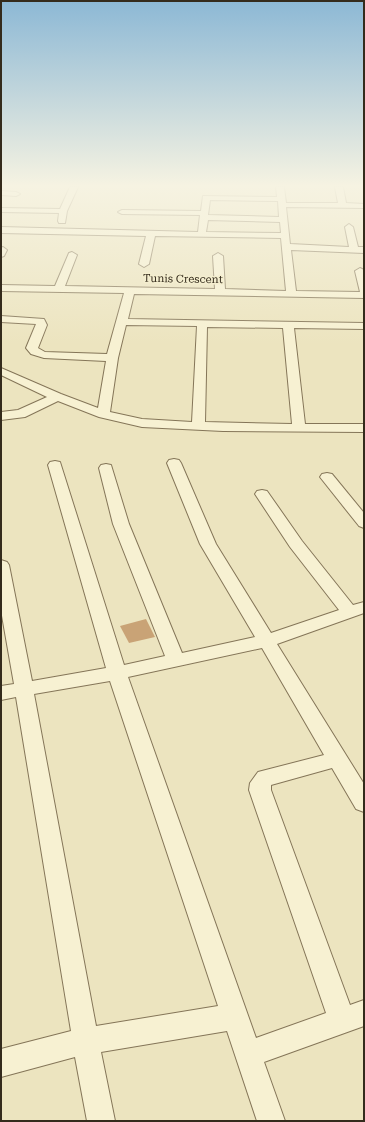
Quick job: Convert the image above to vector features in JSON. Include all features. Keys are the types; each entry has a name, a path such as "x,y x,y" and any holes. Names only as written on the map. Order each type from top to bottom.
{"street":[{"path":"144,264 150,239"},
{"path":"286,239 291,292"},
{"path":"352,239 354,249"},
{"path":"287,247 364,250"},
{"path":"59,289 72,255"},
{"path":"218,256 220,291"},
{"path":"360,271 364,290"},
{"name":"Tunis Crescent","path":"1,288 291,292 364,295"},
{"path":"103,414 112,358 130,290"},
{"path":"1,319 40,321 42,325 32,348 39,354 112,358"},
{"path":"122,322 364,326"},
{"path":"198,426 202,324"},
{"path":"288,325 299,427"},
{"path":"1,371 57,397 103,414 142,423 198,426 364,428"},
{"path":"1,416 21,414 57,397"},
{"path":"174,463 208,544 364,803"},
{"path":"55,465 117,673 271,1121"},
{"path":"106,468 121,524 176,661"},
{"path":"327,477 364,523"},
{"path":"1,693 117,673 267,641 357,609 296,544 262,494"},
{"path":"1,565 25,689 85,1041 101,1121"},
{"path":"248,1054 353,1017 260,790 261,783 265,778 338,759"},
{"path":"1,1063 85,1041 235,1016"}],"building":[{"path":"146,619 155,637 129,643 120,626"}]}
